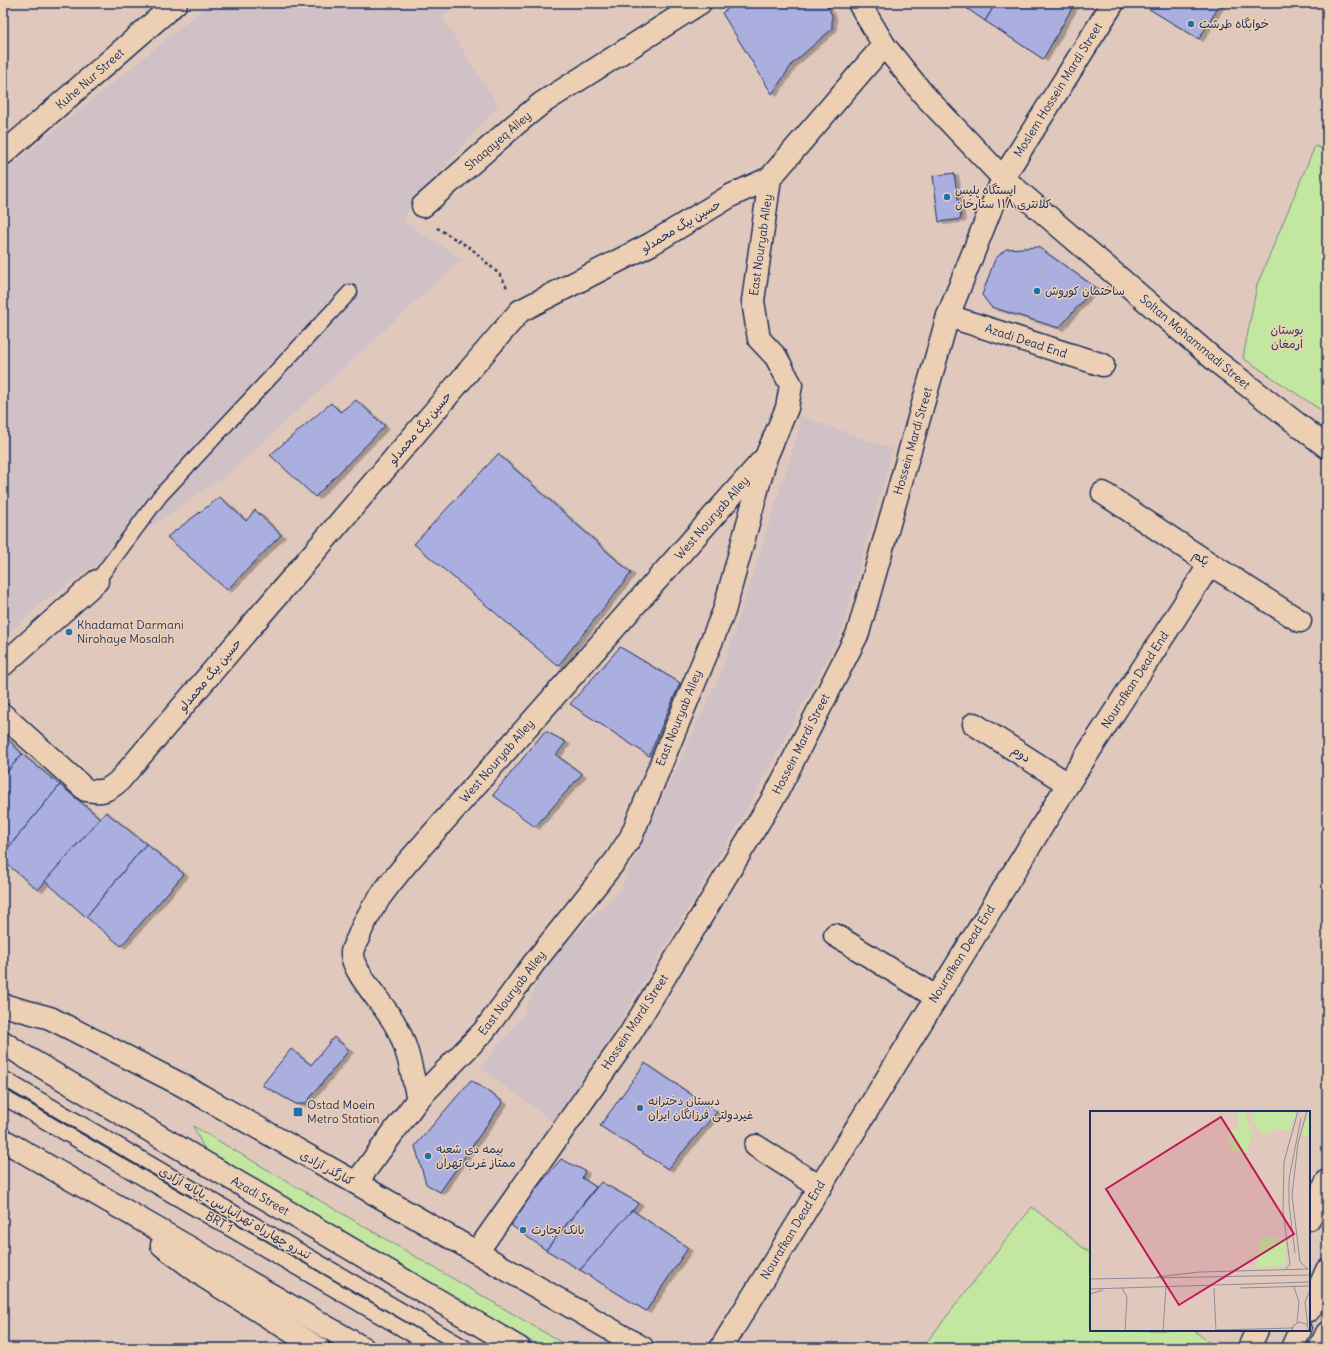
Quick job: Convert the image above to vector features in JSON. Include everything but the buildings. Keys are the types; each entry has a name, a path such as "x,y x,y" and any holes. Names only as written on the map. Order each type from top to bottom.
{"street":[{"name":"Kuhe Nur Street","path":"3,154 176,3"},
{"name":"Shaqayeq Alley","path":"423,206 542,103 700,3"},
{"name":"Soltan Mohammadi Street","path":"859,3 884,45 924,95 1003,178 1216,361 1327,447"},
{"name":"Moslem Hossein Mardi Street","path":"1003,178 1113,3"},
{"name":"حسین بیگ محمدلو","path":"3,715 86,790 97,792 108,790 119,781 520,311 651,244 732,195 770,178 884,45"},
{"name":"East Nouryab Alley","path":"356,1183 418,1099 484,1031 534,963 616,860 631,837 724,611 766,457 786,408 791,385 776,357 759,338 753,301 770,178"},
{"name":"Hossein Mardi Street","path":"477,1252 630,1034 777,792 858,633 948,316 1003,178"},
{"name":"Azadi Dead End","path":"948,316 1103,365"},
{"name":"West Nouryab Alley","path":"418,1099 403,1040 395,1023 354,965 352,952 368,914 406,864 766,457"},
{"name":"یکم","path":"1103,493 1210,564 1300,621"},
{"name":"Nourafkan Dead End","path":"721,1348 1068,784 1210,564"},
{"path":"3,665 97,581"},
{"name":"دوم","path":"974,724 1068,784"},
{"path":"835,935 936,997"},
{"name":"کنارگذر آزادی","path":"3,1006 50,1018 182,1086 356,1183 643,1348"},
{"name":"Azadi Street","path":"3,1042 22,1056 519,1348"},
{"path":"3,1140 363,1348"},
{"path":"756,1146 820,1187"},
{"path":"1310,1216 1327,1181"},
{"path":"98,1196 206,1278 318,1348"},
{"path":"1310,1308 1327,1270"},
{"path":"1249,1348 1257,1331"},
{"path":"1292,1348 1300,1331"},
{"path":"1320,1348 1327,1333"}],"lane":[{"path":"97,581 160,496 350,292"},
{"name":"تندرو چهارراه تهرانپارس ـ پایانه آزادی","path":"3,1078 466,1348"},
{"name":"BRT 1","path":"3,1097 434,1348"}],"path":[{"path":"423,206 435,228 472,249 500,275 520,311"}],"shaded area":[{"path":"208,3 461,3 442,17 498,105 409,209 403,221 462,259 232,471 42,602 3,639 3,173"},
{"path":"798,415 893,449 841,633 743,816 614,1032 554,1122 480,1068 523,1015 546,962 620,890 722,670 799,430"}],"green space":[{"name":"بوستان ارمغان","path":"1315,146 1327,150 1327,414 1243,358 1257,285"},
{"path":"193,1126 571,1348 543,1348 205,1150"},
{"path":"1032,1207 1090,1253 1090,1331 1194,1331 1217,1348 922,1348"}],"place":[{"name":"خوابگاه طرشت","path":"1191,24"},
{"name":"ایستگاه پلیس کلانتری ۱۱۸ ستارخان","path":"947,197"},
{"name":"ساختمان کوروش","path":"1037,291"},
{"name":"Khadamat Darmani Nirohaye Mosalah","path":"69,632"},
{"name":"دبستان دخترانه غیردولتی فرزانگان ايران","path":"640,1108"},
{"name":"Ostad Moein Metro Station","path":"298,1112"},
{"name":"بیمه دی شعبه ممتاز غرب تهران","path":"428,1156"},
{"name":"بانک تجارت","path":"523,1230"}]}
